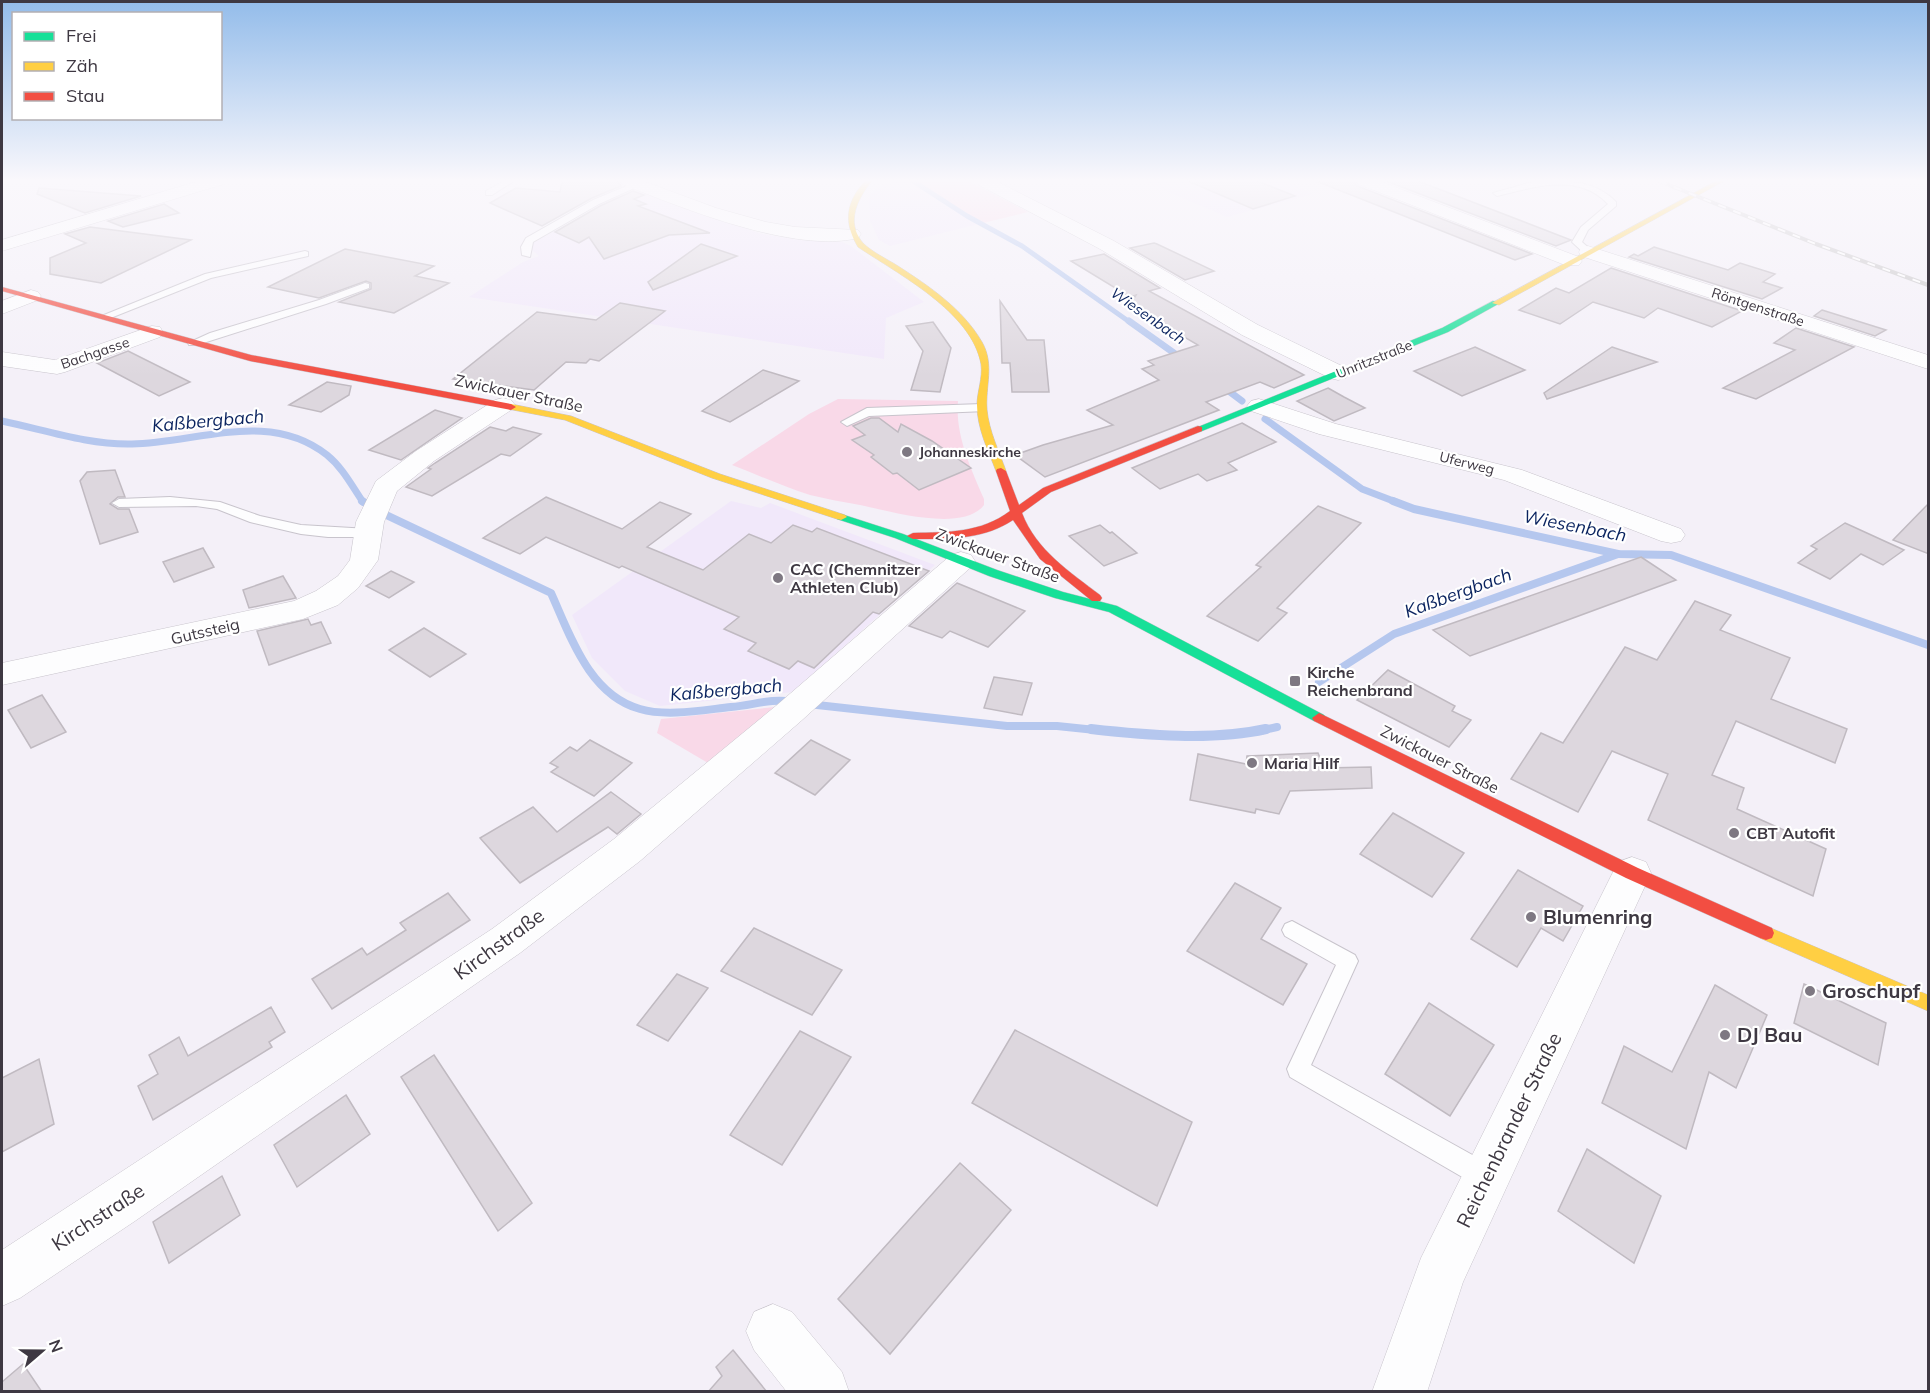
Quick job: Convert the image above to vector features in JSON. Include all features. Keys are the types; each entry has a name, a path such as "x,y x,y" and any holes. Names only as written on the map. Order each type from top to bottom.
{"main road":[{"path":"862,246 948,306 971,329 985,365 982,408 996,461 1028,537 1044,557 1084,591 1113,609"},
{"name":"Unritzstraße","path":"899,536 968,534 1001,523 1047,490 1445,330 1599,246"},
{"name":"Zwickauer Straße","path":"2,289 250,358 568,418 716,476 899,536 1059,596 1113,609 1251,683 1632,873 1929,1003"}],"street":[{"path":"1107,246 1250,330 1338,373"},
{"name":"Röntgenstraße","path":"1551,246 1929,363"},
{"path":"2,308 31,296"},
{"name":"Bachgasse","path":"2,359 57,367 152,332"},
{"name":"Gutssteig","path":"2,674 303,609 327,598 348,582 364,560 373,519 385,487 399,475 503,405"},
{"name":"Uferweg","path":"1259,406 1328,429 1513,475 1671,535"},
{"name":"Kirchstraße","path":"2,1280 506,941 627,850 800,703 961,561"},
{"name":"Reichenbrander Straße","path":"1399,1392 1439,1276 1632,873"},
{"path":"773,1331 822,1392"}],"lane":[{"path":"526,246 527,255"},
{"path":"1578,246 1580,256"},
{"path":"104,317 208,276 305,255"},
{"path":"193,343 218,333 322,304 365,286"},
{"path":"847,422 867,412 982,408"},
{"path":"119,503 161,502 219,506 258,520 332,535 373,519"},
{"path":"1292,930 1348,961 1298,1069 1486,1176"}],"shaded area":[{"path":"532,246 851,246 924,302 886,318 884,359 469,297 523,262 539,256 532,250"},
{"path":"838,399 958,401 961,439 984,499 984,505 974,513 960,518 925,518 906,515 810,495 732,465 809,414"},
{"path":"731,501 761,508 770,503 935,565 793,692 660,706 625,691 592,658 572,615"},
{"path":"775,707 708,763 657,733 661,719"}],"building":[{"path":"79,246 178,246 101,283 50,274 50,258"},
{"path":"595,246 639,246 604,259"},
{"path":"698,246 707,246 737,256 653,290 648,282"},
{"path":"1160,246 1214,271 1185,280 1130,248"},
{"path":"1480,246 1511,246 1532,254 1515,260"},
{"path":"1654,247 1728,270 1740,263 1775,274 1763,282 1782,288 1762,299 1629,257 1634,254 1638,256"},
{"path":"345,249 434,266 415,276 449,283 394,313 339,302 371,289 371,283 366,281 319,298 268,287"},
{"path":"1104,254 1160,288 1149,291 1304,375 1274,388 1260,382 1206,402 1219,410 1045,477 1015,455 1113,425 1087,410 1159,380 1142,369 1154,365 1148,361 1198,345 1130,305 1136,295 1130,297 1071,261"},
{"path":"1611,268 1742,311 1712,327 1658,308 1644,318 1593,302 1560,324 1519,310 1556,288 1569,293"},
{"path":"1000,301 1027,340 1044,340 1049,392 1012,392 1010,363 1002,363"},
{"path":"620,303 665,311 599,361 590,359 586,363 566,362 534,390 453,379 537,312 596,320"},
{"path":"1822,310 1886,330 1875,336 1814,316"},
{"path":"933,322 951,348 940,392 911,390 923,351 906,326"},
{"path":"1796,328 1854,347 1756,399 1723,388 1795,350 1774,343"},
{"path":"1475,347 1525,370 1462,396 1414,371"},
{"path":"1612,347 1657,362 1547,399 1544,393"},
{"path":"128,351 190,382 159,396 97,363"},
{"path":"763,370 799,381 730,422 702,411"},
{"path":"327,382 351,386 349,395 321,412 289,405"},
{"path":"1328,388 1365,408 1334,421 1297,401"},
{"path":"435,410 462,418 401,460 369,450"},
{"name":"Johanneskirche","path":"871,418 879,418 898,432 901,424 932,441 971,468 919,490 897,473 893,474 871,457 874,455 852,440 865,435 853,426"},
{"path":"1242,423 1276,442 1228,463 1237,470 1207,481 1198,474 1160,489 1132,468"},
{"path":"490,427 506,431 513,427 541,434 510,456 501,454 432,496 406,487 431,469 428,468"},
{"path":"115,470 125,497 118,497 110,504 118,509 129,509 138,532 100,544 80,481 87,472"},
{"path":"546,497 622,529 660,502 691,514 647,547 703,570 749,534 771,543 793,525 812,532 817,528 929,571 879,614 873,612 814,668 798,661 789,669 748,651 756,643 724,629 739,617 622,566 619,568 546,537 520,554 483,538"},
{"path":"1929,503 1929,554 1893,540"},
{"path":"1318,506 1361,523 1277,608 1287,613 1258,641 1207,616 1261,567 1256,565"},
{"path":"1845,523 1904,550 1883,565 1861,554 1830,579 1798,563 1817,549 1811,546"},
{"path":"1100,525 1137,553 1104,566 1069,536"},
{"path":"203,548 214,567 174,582 163,562"},
{"path":"1641,557 1676,580 1470,656 1433,630"},
{"path":"391,571 414,582 389,598 366,586"},
{"path":"283,576 296,598 249,608 243,590"},
{"path":"957,583 1025,611 988,647 950,631 942,638 909,626"},
{"path":"1695,601 1731,615 1720,630 1790,658 1771,699 1847,729 1835,763 1736,721 1712,775 1744,788 1737,809 1826,849 1813,896 1648,820 1668,774 1612,751 1578,812 1511,779 1541,733 1563,743 1625,647 1657,660"},
{"path":"308,619 311,625 321,622 331,643 269,665 257,631"},
{"path":"424,628 466,654 430,677 389,650"},
{"path":"1388,670 1455,706 1452,711 1471,720 1449,747 1357,700"},
{"path":"994,677 1032,683 1022,715 984,708"},
{"path":"42,695 66,732 31,748 8,710"},
{"path":"590,740 632,763 594,796 551,772 558,767 550,763 570,747 577,751"},
{"path":"811,740 850,760 815,795 775,773"},
{"path":"1318,753 1324,768 1371,767 1372,788 1290,791 1279,814 1256,809 1255,813 1190,800 1198,754 1246,764 1247,756"},
{"path":"611,792 641,814 617,834 608,827 520,883 480,838 533,807 557,832"},
{"path":"1393,813 1464,853 1432,897 1360,854"},
{"name":"Blumenring","path":"1518,870 1583,906 1563,941 1541,928 1517,967 1471,939"},
{"path":"1235,883 1281,908 1261,939 1307,964 1283,1005 1187,951"},
{"path":"448,893 470,920 332,1009 312,979 362,948 367,955 406,930 400,923"},
{"path":"754,928 842,970 812,1015 721,971"},
{"path":"677,974 708,988 668,1041 637,1025"},
{"path":"1804,984 1886,1023 1878,1065 1794,1023"},
{"path":"1715,985 1767,1015 1736,1088 1709,1072 1686,1149 1602,1103 1624,1046 1672,1072"},
{"path":"1429,1003 1494,1045 1450,1116 1385,1074"},
{"path":"271,1007 285,1032 269,1042 272,1047 153,1120 138,1086 158,1074 149,1055 179,1037 188,1056"},
{"path":"1015,1030 1192,1122 1157,1206 972,1103"},
{"path":"800,1031 851,1057 782,1165 730,1135"},
{"path":"434,1055 532,1203 498,1231 401,1077"},
{"path":"39,1059 54,1124 2,1152 2,1078"},
{"path":"346,1095 370,1134 297,1187 274,1145"},
{"path":"1587,1149 1661,1196 1634,1263 1558,1211"},
{"path":"960,1163 1011,1210 890,1354 838,1299"},
{"path":"222,1176 240,1215 169,1263 153,1222"},
{"path":"733,1350 767,1392 708,1392 722,1376 716,1367"},
{"path":"23,1364 42,1392 2,1392 2,1382"}],"waterway":[{"name":"Wiesenbach","path":"1022,246 1131,323"},
{"name":"Wiesenbach","path":"1129,321 1181,358"},
{"name":"Wiesenbach","path":"1222,386 1242,401"},
{"name":"Wiesenbach","path":"1265,419 1362,489 1396,502"},
{"name":"Kaßbergbach","path":"2,421 83,440 116,444 157,442 232,432 257,431 281,434 305,441 327,455 343,471 363,501"},
{"name":"Kaßbergbach","path":"363,501 382,513 551,593 583,661 607,691 622,702 640,709 673,713 769,701 794,702"},
{"name":"Wiesenbach","path":"1393,501 1414,509 1618,554"},
{"name":"Kaßbergbach","path":"1319,682 1394,634 1618,554"},
{"name":"Wiesenbach","path":"1618,554 1671,555 1928,645"},
{"name":"Kaßbergbach","path":"808,704 1007,726 1057,726 1105,731"},
{"name":"Kaßbergbach","path":"1259,731 1277,727"},
{"name":"Kaßbergbach","path":"1091,729 1156,735 1201,736 1266,729"}],"railway":[{"path":"1821,246 1928,285"}],"traffic: fast":[{"path":"1198,429 1445,330 1496,303"},
{"path":"841,517 899,536 993,573 1059,595 1113,609 1319,718"}],"traffic: slow":[{"path":"863,246 935,295 967,327 979,344 985,363 983,417 1001,471"},
{"path":"1496,303 1601,246"},
{"path":"511,407 568,418 716,476 841,517"},
{"path":"1766,933 1928,1003"}],"traffic: jam":[{"path":"2,289 250,358 511,407"},
{"path":"913,536 958,535 991,528 1047,490 1198,429"},
{"path":"1001,471 1020,523 1044,557 1096,598"},
{"path":"1319,718 1632,873 1766,933"}],"place":[{"name":"Johanneskirche","path":"907,452"},
{"name":"CAC (Chemnitzer Athleten Club)","path":"778,578"},
{"name":"Kirche Reichenbrand","path":"1295,681"},
{"name":"Maria Hilf","path":"1252,763"},
{"name":"CBT Autofit","path":"1734,833"},
{"name":"Blumenring","path":"1531,917"},
{"name":"Groschupf","path":"1810,991"},
{"name":"DJ Bau","path":"1725,1035"}]}
